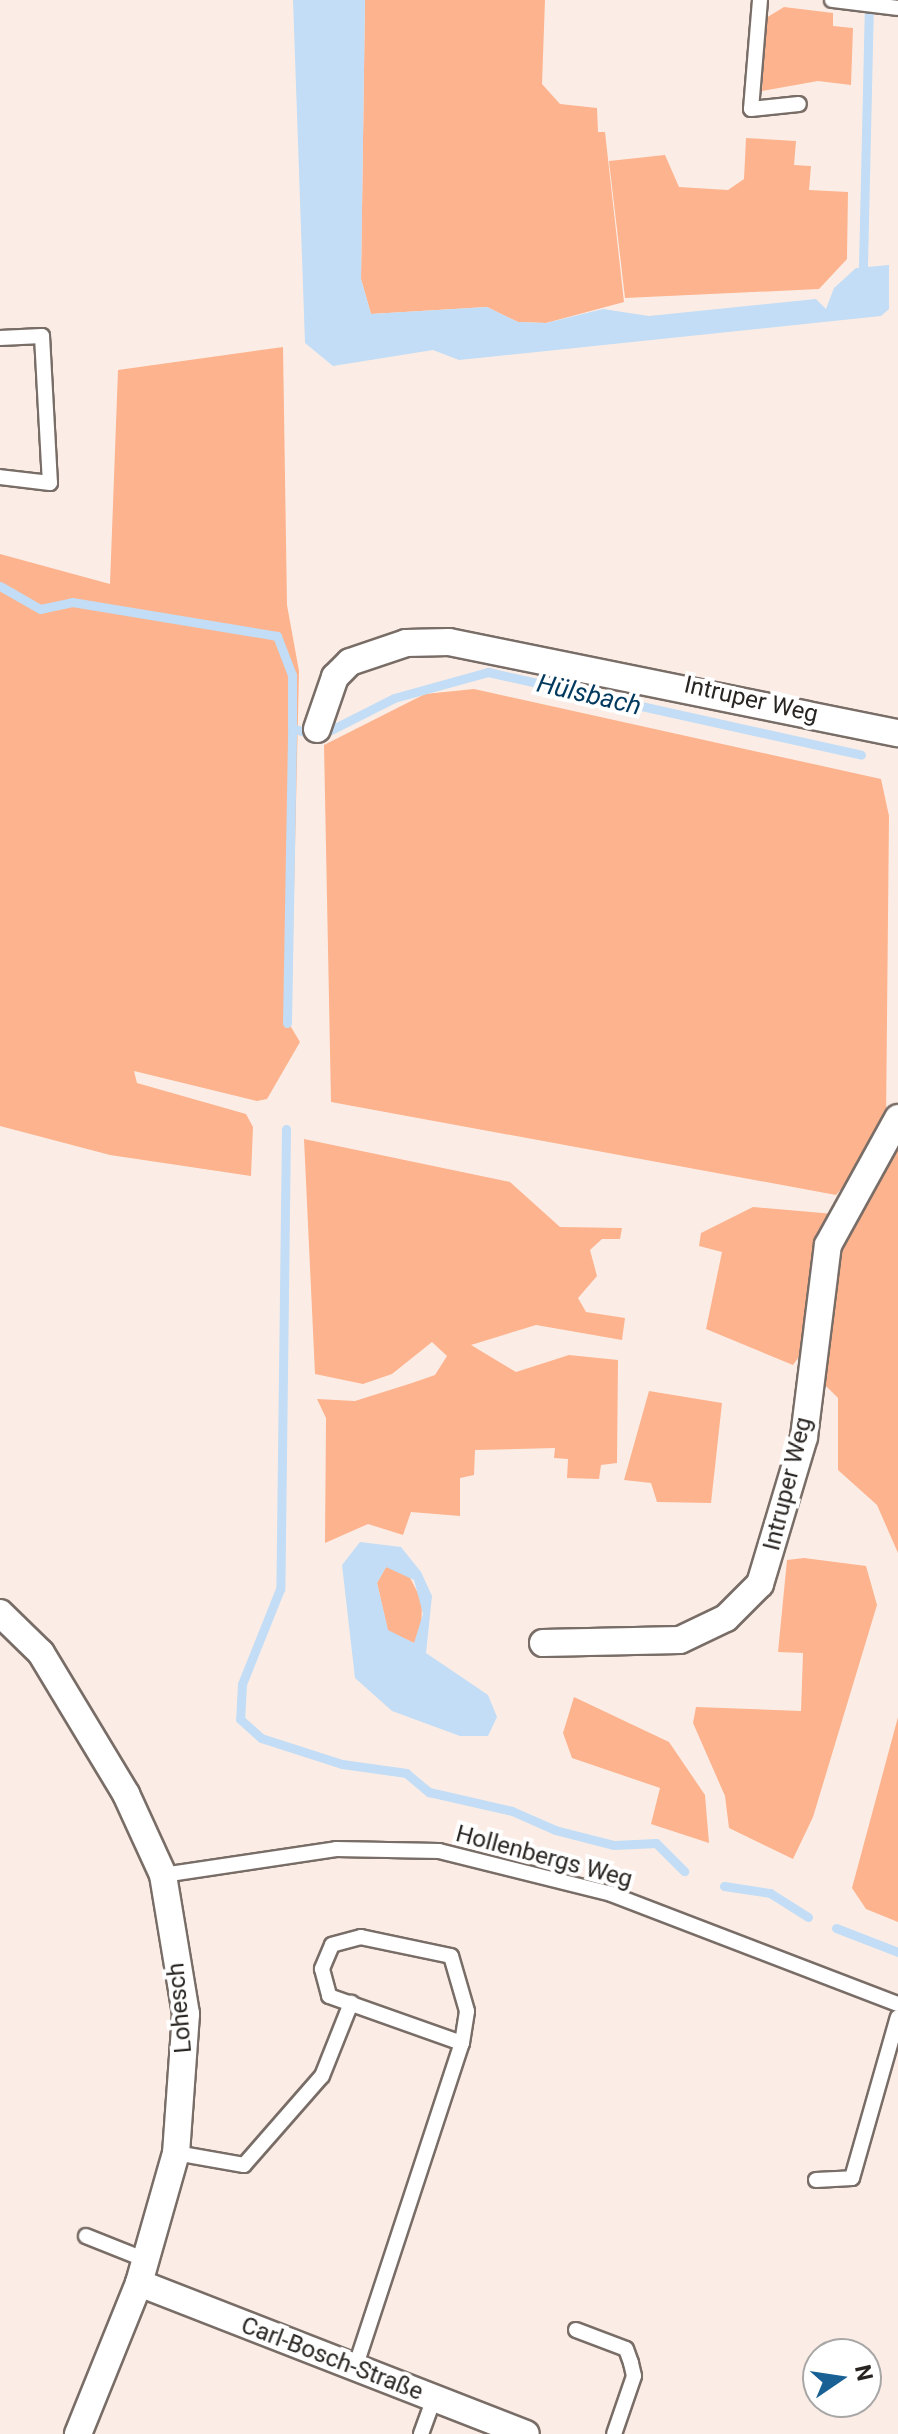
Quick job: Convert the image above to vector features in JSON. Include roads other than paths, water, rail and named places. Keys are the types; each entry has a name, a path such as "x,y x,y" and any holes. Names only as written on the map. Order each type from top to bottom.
{"street":[{"name":"Intruper Weg","path":"317,729 330,688 350,662 406,643 449,642 898,733"},
{"name":"Intruper Weg","path":"543,1643 680,1640 726,1618 760,1584 804,1437 828,1245 898,1118"},
{"name":"Lohesch","path":"0,1613 41,1653 104,1752 163,1875 186,2014 176,2153 142,2272 78,2434"},
{"name":"Carl-Bosch-Straße","path":"142,2272 355,2368 526,2434"}],"lane":[{"path":"760,0 751,109 799,104"},
{"path":"832,0 853,6 894,8"},
{"path":"0,338 42,336 50,483 0,477"},
{"name":"Hollenbergs Weg","path":"163,1875 336,1849 439,1851 611,1894 898,2004"},
{"path":"355,2368 462,2043 467,2011 451,1956 361,1937 332,1945 322,1969 329,1996 462,2043"},
{"path":"176,2153 244,2165 322,2076 351,2003"},
{"path":"816,2180 852,2178 898,2017"},
{"path":"86,2236 142,2272"},
{"path":"576,2330 626,2349 634,2376 614,2434"},
{"path":"421,2434 434,2399"}],"water":[{"path":"293,0 365,0 361,279 371,314 487,307 518,322 546,323 603,309 649,316 816,299 826,309 834,288 856,268 889,265 889,309 881,316 459,360 433,350 333,366 305,343"},
{"path":"360,1542 401,1547 421,1572 432,1596 426,1653 488,1695 497,1717 488,1736 460,1736 392,1711 355,1678 342,1565","holes":["386,1567 414,1580 423,1614 414,1643 388,1630 377,1583"]}],"waterway":[{"path":"863,266 869,1"},
{"name":"Hülsbach","path":"0,586 40,609 72,602 277,636 292,675 292,728 305,732"},
{"name":"Hülsbach","path":"325,733 394,698 488,672 861,755"},
{"path":"287,1023 292,728"},
{"path":"286,1129 280,1589 242,1684 240,1719 261,1738 342,1764 406,1773 429,1792 512,1811 555,1830 614,1845 656,1843 684,1871"},
{"path":"724,1886 770,1893 808,1917"},
{"path":"836,1928 898,1952"}]}
